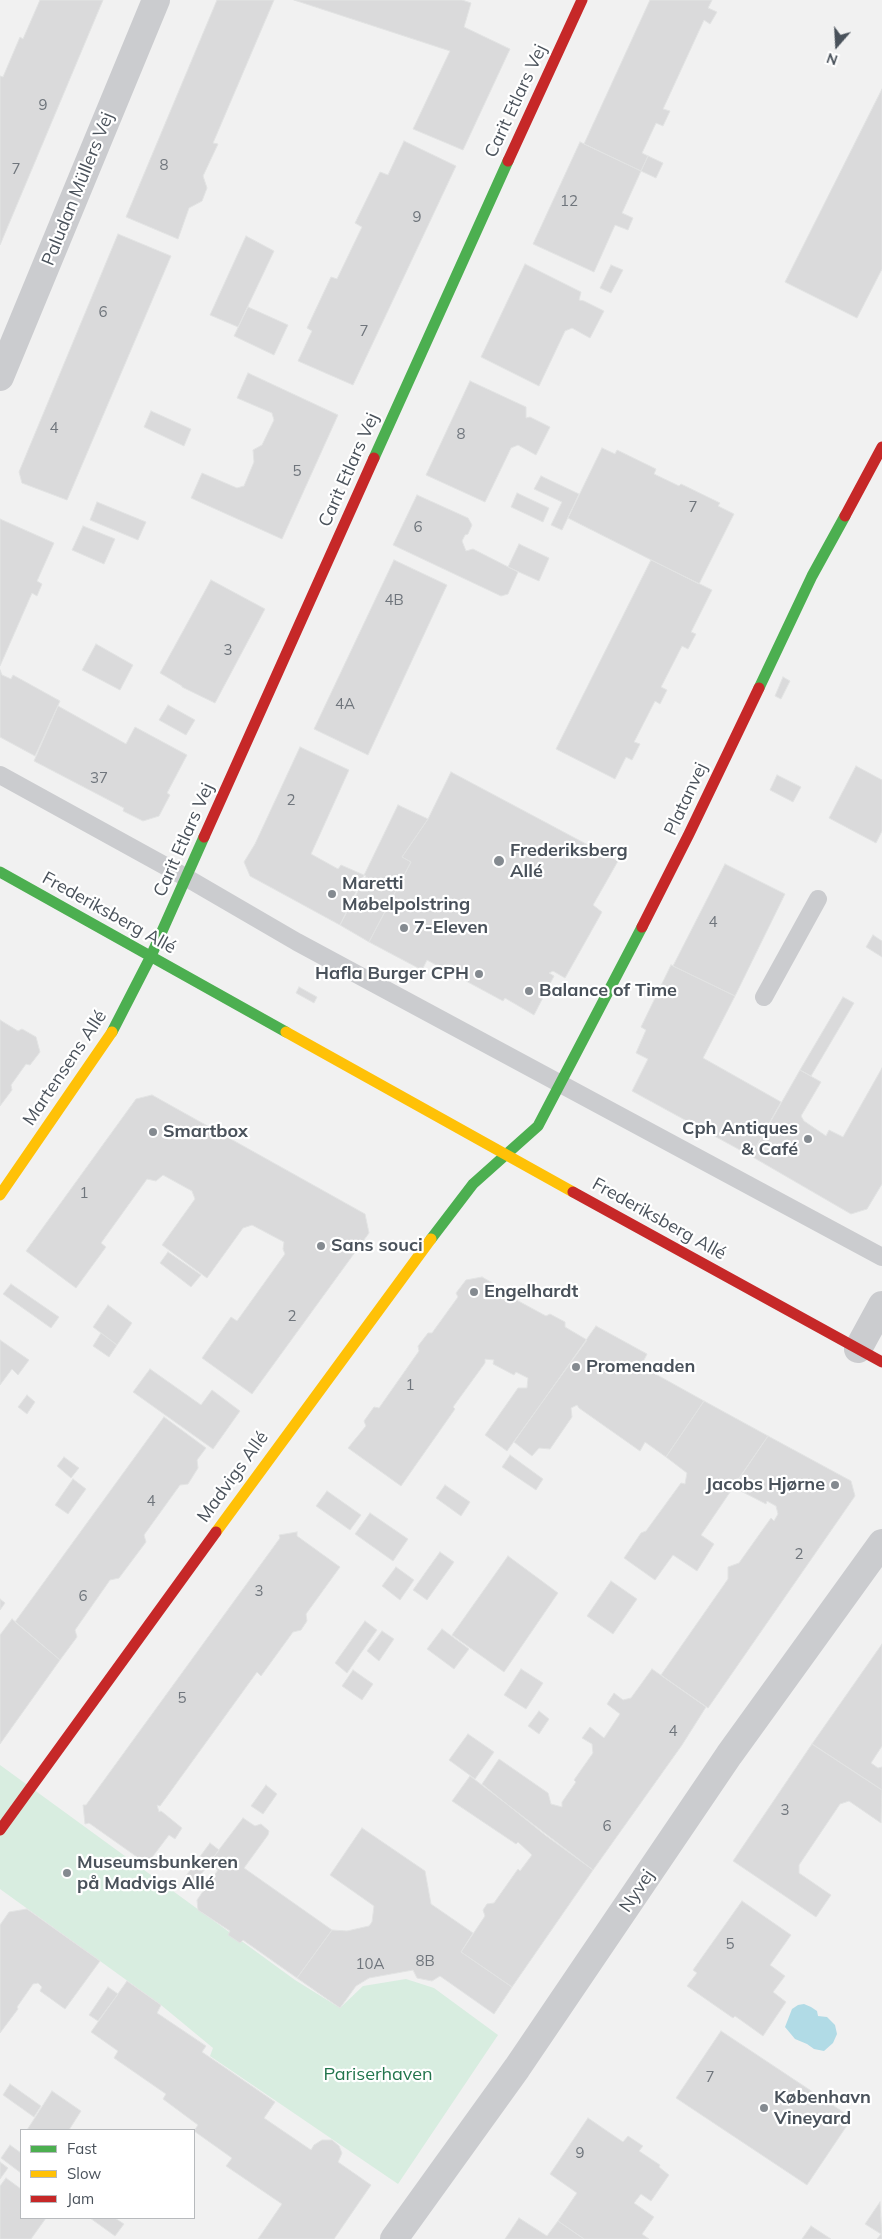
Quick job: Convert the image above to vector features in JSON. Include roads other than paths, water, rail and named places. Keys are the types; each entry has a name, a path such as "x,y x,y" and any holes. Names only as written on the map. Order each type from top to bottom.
{"street":[{"name":"Paludan Müllers Vej","path":"0,377 156,0"},
{"name":"Carit Etlars Vej","path":"151,956 476,229 582,0"},
{"name":"Platanvej","path":"506,1156 538,1126 562,1085 690,834 812,576 882,447"},
{"name":"Frederiksberg Allé","path":"0,872 506,1156 882,1362"},
{"name":"Martensens Allé","path":"0,1195 117,1024 151,956"},
{"name":"Madvigs Allé","path":"0,1830 441,1225 473,1184 506,1156"},
{"path":"858,1349 882,1305"},
{"name":"Nyvej","path":"394,2239 517,2068 729,1755 882,1543"}],"lane":[{"path":"0,775 297,942 882,1257"},
{"path":"764,997 818,898"}],"water":[{"path":"804,2004 817,2011 818,2016 827,2017 835,2025 837,2034 833,2043 824,2051 814,2049 795,2039 785,2027 792,2009"}],"place":[{"name":"Frederiksberg Allé","path":"499,861"},
{"name":"Maretti Møbelpolstring","path":"332,894"},
{"name":"7-Eleven","path":"404,928"},
{"name":"Hafla Burger CPH","path":"479,974"},
{"name":"Balance of Time","path":"529,991"},
{"name":"Smartbox","path":"153,1132"},
{"name":"Cph Antiques & Café","path":"808,1139"},
{"name":"Sans souci","path":"321,1246"},
{"name":"Engelhardt","path":"474,1292"},
{"name":"Promenaden","path":"576,1367"},
{"name":"Jacobs Hjørne","path":"835,1485"},
{"name":"Museumsbunkeren på Madvigs Allé","path":"67,1873"},
{"name":"København Vineyard","path":"764,2108"}],"park label":[{"name":"Pariserhaven","path":"378,2075"}]}
